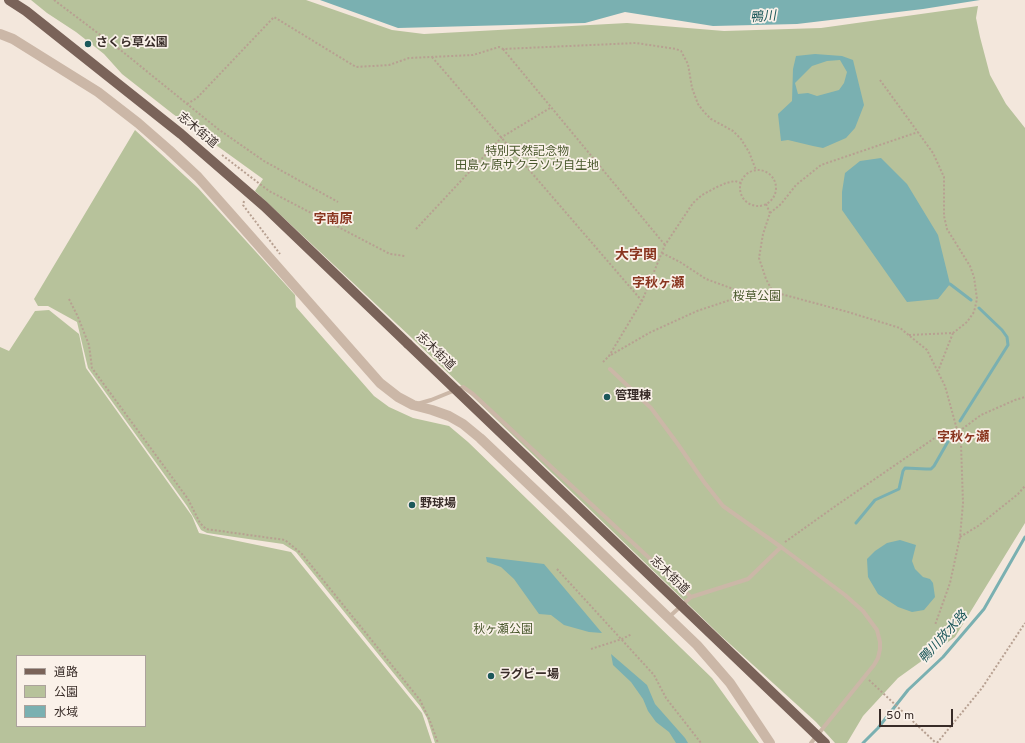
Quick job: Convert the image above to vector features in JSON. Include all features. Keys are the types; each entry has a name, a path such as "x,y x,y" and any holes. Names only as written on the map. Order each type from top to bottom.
{"main road":[{"name":"志木街道","path":"10,0 123,87 193,144 264,206 825,743"}],"street":[{"path":"0,34 13,39 98,92 138,123 169,150 220,201 380,383 398,397 413,405 449,416 463,424 480,438 709,657 730,683 770,743"}],"lane":[{"path":"610,369 651,408 718,500 735,515 781,547 851,600 877,630 880,642 878,658 866,677 811,743"},
{"path":"413,405 431,400 463,387 473,394 691,597"},
{"path":"668,617 691,597 748,579 781,547"}],"path":[{"path":"54,0 123,52 218,129 264,161 338,202"},
{"path":"187,104 197,98 274,17 356,67 389,65 408,58 473,55 499,47 503,49 636,43 676,48 681,52 688,64 692,88 698,104 712,119 733,131 741,139 749,152 756,170"},
{"path":"503,49 550,108 665,245"},
{"path":"432,57 642,301"},
{"path":"880,80 933,153 944,177 944,216 947,229 970,266 976,289 977,300 974,312 967,322 953,333 938,371"},
{"path":"416,229 502,137 550,108"},
{"path":"774,294 766,279 759,258 763,234 770,212 780,204 796,185 821,165 918,132"},
{"path":"219,153 269,191 390,254 405,256"},
{"path":"756,170 766,172 772,176 776,189 770,202 757,206 744,200 741,194 741,183 746,174 756,170"},
{"path":"603,362 609,356 642,301 665,245 693,203 702,195 726,183 735,181 741,183"},
{"path":"244,200 243,205 284,259"},
{"path":"766,204 770,212"},
{"path":"662,253 680,262 706,279 748,294"},
{"path":"609,356 651,332 697,311 748,294 781,294 900,328 909,335 927,350 938,371 945,386 961,444 964,503 960,537 950,583 935,625"},
{"path":"69,299 78,317 89,346 92,368 188,499 200,523 206,528 285,540 302,554 420,700 438,743"},
{"path":"909,335 953,333"},
{"path":"781,547 788,539 824,513 939,436 958,432 981,415 1025,397"},
{"path":"960,537 989,517 1018,494 1025,486"},
{"path":"558,569 654,675 666,698 701,743"},
{"path":"866,677 936,743 982,688 1025,623"},
{"path":"591,649 622,639 632,634"}],"green space":[{"name":"桜草公園","path":"31,0 306,0 392,30 424,34 627,23 724,31 821,28 978,6 976,18 990,75 1006,104 1025,128 1025,523 955,637 898,678 863,716 847,743 835,743 816,722 720,635 414,340 255,191 263,179 173,114 122,74 104,54"},
{"name":"秋ヶ瀬公園","path":"135,130 198,188 295,295 296,307 374,396 389,407 413,418 449,426 468,442 712,678 759,743 435,743 427,718 420,706 296,552 283,544 207,533 201,530 187,506 88,368 77,322 48,306 38,306 34,299"},
{"path":"49,310 79,334 86,368 192,516 199,533 291,552 422,713 432,743 0,743 0,347 9,351 35,311"}],"water":[{"name":"鴨川","path":"320,0 980,0 923,9 797,24 713,26 625,12 585,23 398,28"},
{"path":"815,54 842,56 853,60 864,105 855,128 846,138 823,148 788,140 781,141 778,114 792,101 793,69 796,56","holes":["840,60 847,72 844,83 839,90 817,96 808,93 798,94 795,83 812,66 827,61"]},
{"path":"881,158 907,184 938,235 950,284 938,299 907,302 842,210 842,192 845,173 860,161"},
{"path":"900,540 916,545 912,561 915,569 923,577 930,579 933,583 935,597 924,610 912,612 898,607 878,594 868,577 867,559 875,551 887,543"},
{"path":"486,557 544,564 602,633 589,632 564,625 551,615 539,614 514,579 501,567 487,562"},
{"path":"611,654 647,685 655,704 688,743 676,743 669,732 656,722 631,682 613,665"}],"waterway":[{"path":"950,284 971,300"},
{"path":"960,421 1008,345 1007,337 1002,330 979,308"},
{"path":"856,523 875,500 899,489 905,468 931,469 950,438"},
{"name":"鴨川放水路","path":"863,743 878,728 908,690 943,657 984,609 1025,537"}],"place":[{"name":"さくら草公園","path":"88,44"},
{"name":"管理棟","path":"607,397"},
{"name":"野球場","path":"412,505"},
{"name":"ラグビー場","path":"491,676"}],"district":[{"name":"字南原","path":"333,220"},
{"name":"大字関","path":"636,256"},
{"name":"字秋ヶ瀬","path":"658,284"},
{"name":"字秋ヶ瀬","path":"963,438"}],"park label":[{"name":"特別天然記念物 田島ヶ原サクラソウ自生地","path":"527,160"}]}
